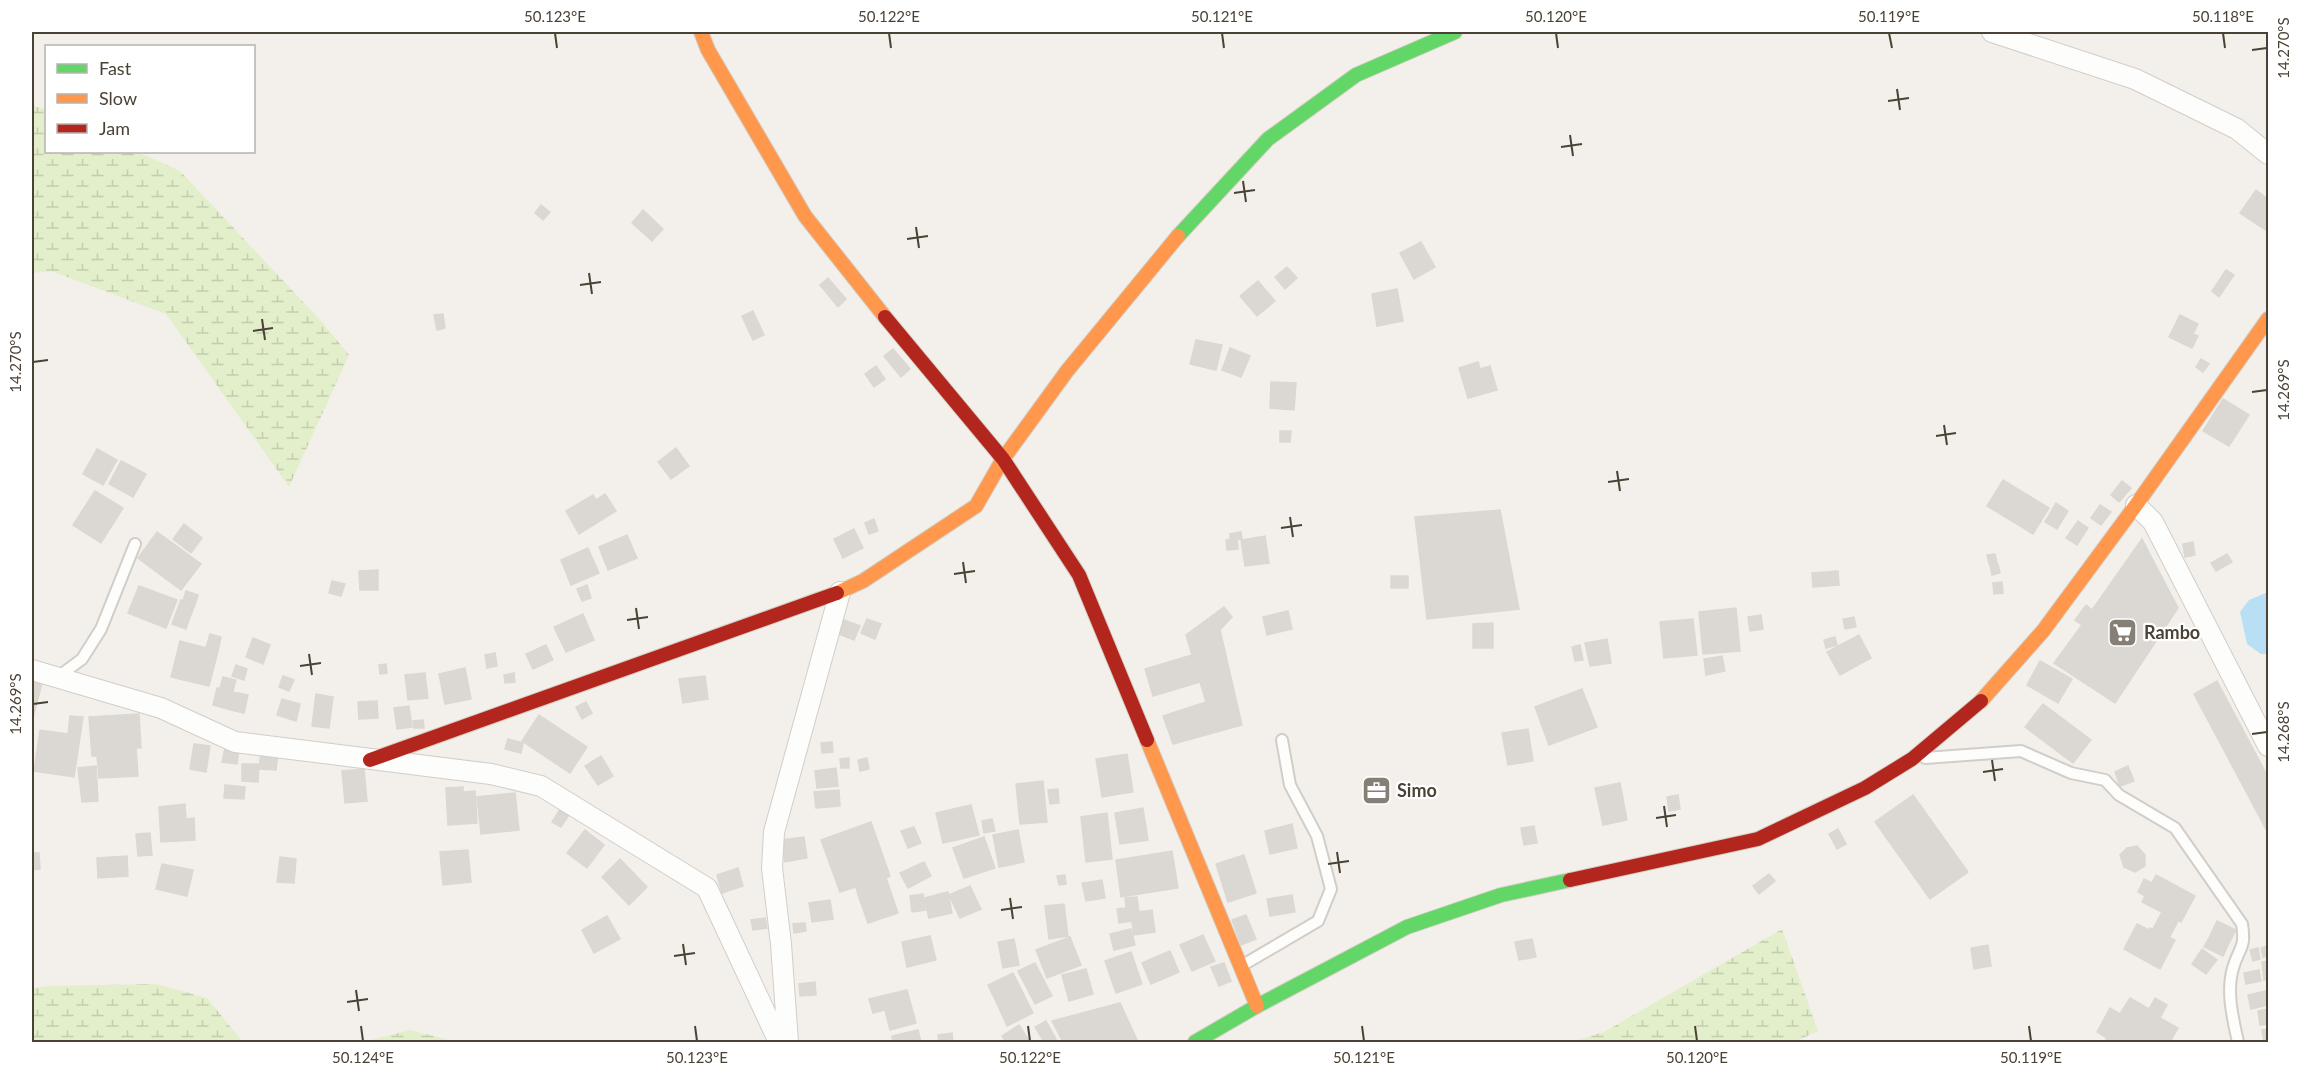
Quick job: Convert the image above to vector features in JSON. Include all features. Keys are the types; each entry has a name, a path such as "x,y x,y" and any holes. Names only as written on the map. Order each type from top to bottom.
{"street":[{"path":"701,32 708,50 805,216 912,351 1003,459 1079,575 1257,1006"},
{"path":"370,760 840,592 863,581 976,506 1003,459 1067,371 1183,230 1268,139 1356,75 1455,32"},
{"path":"1992,32 2135,79 2237,129 2268,154"},
{"path":"1195,1042 1257,1006 1407,927 1501,895 1758,839 1865,788 1912,759 1987,695 2043,631 2268,319"},
{"path":"2136,505 2153,522 2268,746"},
{"path":"788,1042 782,944 772,868 774,832 840,592"},
{"path":"32,670 160,708 235,742 491,774 541,786 707,888 779,1042"}],"lane":[{"path":"58,677 82,658 101,628 135,544"},
{"path":"1240,966 1318,921 1331,889 1317,836 1290,785 1282,740"},
{"path":"1912,759 2021,751 2071,773 2105,780 2119,795 2175,828 2242,924 2245,941 2232,969 2231,1008 2238,1042"}],"green space":[{"path":"32,106 45,109 45,153 140,153 180,171 323,323 349,355 289,487 166,314 51,271 32,273"},
{"path":"1782,929 1818,1031 1794,1042 1570,1042 1604,1032"},
{"path":"156,984 207,998 243,1042 32,1042 32,988"},
{"path":"410,1030 457,1042 363,1042"}],"water":[{"path":"2268,592 2268,654 2261,654 2247,644 2240,612 2249,600"}],"building":[{"path":"2256,190 2268,199 2267,231 2240,213"},
{"path":"541,205 550,212 543,220 535,213"},
{"path":"643,210 663,229 652,241 632,223"},
{"path":"1421,242 1435,267 1414,279 1400,253"},
{"path":"1287,267 1297,278 1285,289 1275,277"},
{"path":"2226,270 2234,275 2219,297 2212,291"},
{"path":"828,278 846,299 838,307 820,285"},
{"path":"1258,281 1275,301 1257,316 1240,296"},
{"path":"1397,289 1403,321 1377,326 1372,294"},
{"path":"753,311 764,335 753,340 742,316"},
{"path":"443,314 445,328 437,330 434,315"},
{"path":"2180,315 2198,324 2193,334 2198,336 2192,348 2169,337"},
{"path":"1196,340 1222,345 1216,370 1190,364"},
{"path":"1230,348 1250,356 1241,377 1222,370"},
{"path":"893,349 910,369 901,377 884,356"},
{"path":"2201,359 2209,364 2203,372 2196,367"},
{"path":"1478,362 1480,369 1490,366 1497,390 1468,398 1459,368"},
{"path":"876,366 885,379 874,387 865,374"},
{"path":"1271,382 1296,383 1294,410 1270,408"},
{"path":"2223,399 2249,415 2229,446 2203,431"},
{"path":"1280,431 1291,431 1290,442 1280,442"},
{"path":"676,448 689,466 671,479 658,462"},
{"path":"97,449 117,460 103,485 83,474"},
{"path":"121,461 146,474 133,497 109,484"},
{"path":"2003,480 2049,508 2033,534 1987,506"},
{"path":"2122,481 2131,488 2119,502 2111,495"},
{"path":"95,491 123,508 101,543 73,525"},
{"path":"605,494 616,511 579,534 566,511 593,495 596,500"},
{"path":"2056,503 2068,511 2057,529 2045,522"},
{"path":"2100,505 2111,512 2101,525 2091,518"},
{"path":"1500,510 1519,609 1427,619 1415,517"},
{"path":"874,519 878,531 869,534 865,523"},
{"path":"2078,521 2088,528 2077,545 2066,538"},
{"path":"184,524 202,538 191,553 173,539"},
{"path":"854,529 863,548 843,558 834,539"},
{"path":"157,532 178,547 158,573 138,558"},
{"path":"1241,532 1242,539 1230,540 1230,534"},
{"path":"627,535 637,558 608,570 599,547"},
{"path":"1265,536 1269,563 1245,566 1241,540"},
{"path":"1237,539 1238,549 1227,550 1226,540"},
{"path":"2142,539 2178,608 2115,703 2054,663 2082,625 2075,620 2086,605 2092,610"},
{"path":"2193,542 2195,555 2185,557 2183,544"},
{"path":"178,547 201,564 181,590 158,573"},
{"path":"588,548 599,573 571,585 561,560"},
{"path":"1995,554 1997,563 1989,564 1987,555"},
{"path":"2227,554 2232,562 2216,571 2211,563"},
{"path":"1998,564 2000,573 1992,575 1990,565"},
{"path":"378,570 378,590 360,590 359,571"},
{"path":"1838,571 1839,585 1813,587 1812,573"},
{"path":"1391,576 1408,576 1408,588 1391,588"},
{"path":"332,581 345,584 341,596 329,593"},
{"path":"2002,582 2003,593 1994,594 1993,583"},
{"path":"587,585 591,598 582,601 577,589"},
{"path":"139,586 177,600 166,628 128,613"},
{"path":"186,591 198,595 195,605 183,601"},
{"path":"181,600 195,605 190,617 176,613"},
{"path":"1224,607 1232,617 1220,630 1242,725 1173,744 1163,716 1206,702 1186,635"},
{"path":"1736,608 1740,651 1703,654 1699,612"},
{"path":"1288,611 1292,629 1267,635 1263,617"},
{"path":"176,613 190,617 186,629 172,624"},
{"path":"583,614 594,640 566,652 554,627"},
{"path":"1761,615 1763,629 1750,631 1748,617"},
{"path":"1854,617 1856,627 1845,629 1843,619"},
{"path":"839,618 860,626 854,640 834,632"},
{"path":"867,619 881,624 875,639 861,633"},
{"path":"1693,619 1697,655 1664,658 1660,622"},
{"path":"1493,623 1493,648 1473,648 1473,624"},
{"path":"210,634 221,637 218,651 206,648"},
{"path":"1859,635 1871,658 1840,675 1827,652"},
{"path":"1835,637 1837,645 1826,648 1824,640"},
{"path":"253,638 270,645 263,664 246,657"},
{"path":"1607,639 1611,663 1590,666 1585,643"},
{"path":"180,641 218,651 209,686 171,677"},
{"path":"546,645 553,660 533,669 526,654"},
{"path":"1580,645 1583,660 1575,661 1572,647"},
{"path":"495,653 497,666 487,668 485,655"},
{"path":"1192,655 1200,682 1153,696 1145,669"},
{"path":"1722,656 1725,671 1706,675 1704,659"},
{"path":"2040,661 2072,679 2058,703 2027,685"},
{"path":"386,664 387,673 380,674 379,665"},
{"path":"236,665 247,669 244,680 232,676"},
{"path":"465,668 471,699 445,704 439,674"},
{"path":"425,673 428,698 408,700 405,675"},
{"path":"514,673 515,682 505,683 504,675"},
{"path":"283,676 294,680 289,691 279,687"},
{"path":"705,676 708,699 683,703 679,679"},
{"path":"223,677 236,680 233,691 220,688"},
{"path":"32,681 42,683 33,718 32,718"},
{"path":"2217,681 2268,777 2268,833 2194,694"},
{"path":"217,688 239,693 235,711 213,705"},
{"path":"1582,689 1597,727 1549,745 1535,707"},
{"path":"239,693 248,695 244,713 235,711"},
{"path":"316,694 333,697 329,728 312,726"},
{"path":"282,699 300,704 296,721 277,715"},
{"path":"377,701 378,718 359,719 358,702"},
{"path":"586,702 592,713 582,719 576,707"},
{"path":"2043,704 2091,740 2073,763 2025,727"},
{"path":"409,706 412,727 397,729 394,708"},
{"path":"139,714 141,748 136,748 138,776 99,778 97,756 92,756 89,717"},
{"path":"539,715 587,747 570,773 522,741"},
{"path":"70,716 83,717 74,777 34,771 40,730 68,734"},
{"path":"423,720 424,728 414,728 413,721"},
{"path":"1528,729 1533,761 1508,765 1502,733"},
{"path":"508,739 523,743 521,753 505,749"},
{"path":"832,742 833,752 822,753 821,743"},
{"path":"194,744 210,746 206,772 190,769"},
{"path":"225,748 239,750 237,764 222,762"},
{"path":"261,751 278,753 276,770 259,769"},
{"path":"1127,754 1133,792 1102,797 1096,759"},
{"path":"601,756 613,776 598,785 585,766"},
{"path":"849,758 849,768 841,768 840,759"},
{"path":"867,758 869,769 860,771 858,760"},
{"path":"242,764 259,764 258,782 242,781"},
{"path":"96,766 98,801 82,802 78,768"},
{"path":"2128,766 2134,781 2120,786 2115,772"},
{"path":"836,768 838,786 817,788 815,771"},
{"path":"364,769 367,801 345,803 342,771"},
{"path":"1043,781 1047,822 1020,824 1016,784"},
{"path":"1620,783 1627,820 1603,825 1595,788"},
{"path":"225,785 245,787 244,799 224,798"},
{"path":"463,787 463,792 475,791 477,823 448,825 446,788"},
{"path":"1058,789 1059,803 1050,804 1048,790"},
{"path":"839,790 840,806 816,808 814,792"},
{"path":"515,793 519,830 481,834 477,797"},
{"path":"1678,795 1680,809 1669,811 1667,797"},
{"path":"1913,795 1968,872 1930,899 1875,822"},
{"path":"185,804 186,819 194,818 195,840 161,842 159,807"},
{"path":"971,805 979,835 943,843 936,813"},
{"path":"1143,808 1148,840 1120,844 1115,813"},
{"path":"560,809 569,815 561,827 552,822"},
{"path":"1107,813 1112,859 1086,862 1081,817"},
{"path":"992,819 995,831 984,833 982,821"},
{"path":"871,822 890,876 886,878 888,884 858,895 856,887 840,892 821,840"},
{"path":"1292,824 1297,848 1270,854 1265,831"},
{"path":"1534,826 1537,843 1524,845 1521,828"},
{"path":"914,827 921,843 908,848 901,831"},
{"path":"1838,829 1846,844 1837,849 1829,834"},
{"path":"585,830 604,845 587,868 567,853"},
{"path":"1018,830 1024,862 999,867 993,835"},
{"path":"150,833 152,855 138,856 136,834"},
{"path":"804,837 807,858 785,862 781,840"},
{"path":"984,837 995,868 964,878 953,848"},
{"path":"2137,846 2145,855 2145,866 2135,872 2124,867 2120,855 2127,848"},
{"path":"468,850 471,882 443,885 440,852"},
{"path":"1172,851 1178,888 1121,897 1116,860"},
{"path":"32,853 39,853 40,869 32,870"},
{"path":"1244,855 1256,893 1228,902 1216,864"},
{"path":"127,856 128,876 98,878 97,858"},
{"path":"280,857 296,859 294,883 277,882"},
{"path":"620,859 647,887 629,905 602,877"},
{"path":"924,862 931,876 908,888 900,873"},
{"path":"162,864 193,870 187,896 156,889"},
{"path":"738,868 743,886 722,893 717,875"},
{"path":"1769,874 1775,881 1759,894 1753,886"},
{"path":"1065,875 1066,884 1059,885 1057,876"},
{"path":"2156,875 2195,896 2181,922 2142,902 2145,896 2138,892 2144,879 2152,883"},
{"path":"1102,880 1105,898 1086,901 1082,883"},
{"path":"888,884 898,913 868,923 858,895"},
{"path":"970,886 981,909 960,918 949,895"},
{"path":"948,892 952,913 929,918 924,898"},
{"path":"923,894 925,910 912,912 910,896"},
{"path":"1292,895 1295,912 1270,916 1267,899"},
{"path":"1137,897 1140,920 1119,923 1117,909 1126,908 1125,898"},
{"path":"830,900 833,919 812,922 809,903"},
{"path":"1064,904 1068,936 1049,939 1045,906"},
{"path":"1152,910 1155,932 1134,935 1132,922 1140,920 1139,912"},
{"path":"2162,912 2178,921 2169,938 2153,929"},
{"path":"1246,915 1256,939 1241,945 1232,920"},
{"path":"607,916 620,939 594,953 582,930"},
{"path":"765,918 767,928 753,930 751,920"},
{"path":"2217,921 2236,930 2228,945 2210,936"},
{"path":"805,923 806,931 794,933 793,924"},
{"path":"2137,924 2175,940 2160,969 2124,949"},
{"path":"1131,929 1135,945 1114,950 1110,934"},
{"path":"1203,935 1215,961 1192,971 1180,945"},
{"path":"930,936 936,960 907,967 902,942"},
{"path":"2210,936 2228,945 2223,956 2204,947"},
{"path":"1070,937 1081,965 1047,978 1036,950"},
{"path":"1014,939 1019,965 1003,968 998,942"},
{"path":"1532,939 1536,957 1519,960 1515,942"},
{"path":"1988,945 1991,966 1974,969 1971,948"},
{"path":"2267,946 2268,956 2263,957 2261,948"},
{"path":"2258,948 2260,959 2253,961 2250,950"},
{"path":"2202,949 2217,960 2206,974 2192,964"},
{"path":"1170,951 1179,972 1151,984 1142,963"},
{"path":"1131,952 1142,984 1116,993 1105,961"},
{"path":"2268,961 2268,979 2264,980 2262,962"},
{"path":"1035,963 1052,996 1035,1004 1018,971"},
{"path":"1224,963 1231,981 1219,986 1211,967"},
{"path":"1086,969 1093,994 1069,1001 1062,975"},
{"path":"2259,970 2261,981 2246,984 2244,973"},
{"path":"1013,973 1024,995 999,1008 988,985"},
{"path":"815,982 816,995 800,996 799,984"},
{"path":"907,990 916,1023 890,1030 885,1010 873,1013 869,999"},
{"path":"2266,991 2268,1005 2251,1009 2248,995"},
{"path":"1024,995 1033,1013 1007,1026 999,1008"},
{"path":"2130,998 2149,1009 2155,998 2167,1005 2160,1018 2178,1028 2170,1042 2104,1042 2107,1038 2097,1032 2110,1008 2120,1014"},
{"path":"1120,1003 1138,1042 1063,1042 1052,1021"},
{"path":"2268,1009 2268,1024 2260,1025 2258,1011"},
{"path":"1046,1021 1056,1039 1050,1042 1044,1042 1035,1027"},
{"path":"1019,1025 1030,1042 1006,1042 1002,1036"},
{"path":"2268,1029 2268,1042 2264,1042 2262,1030"},
{"path":"918,1030 921,1042 893,1042 892,1036"},
{"path":"952,1033 953,1042 939,1042 938,1035"}],"traffic: fast":[{"path":"1178,236 1268,139 1356,75 1455,32"},
{"path":"1195,1042 1257,1006 1407,927 1501,895 1570,880"}],"traffic: slow":[{"path":"701,32 708,50 805,216 885,317"},
{"path":"837,593 863,581 976,506 1003,459 1067,371 1178,236"},
{"path":"1981,701 2043,631 2268,319"},
{"path":"1147,740 1257,1006"}],"traffic: jam":[{"path":"885,317 1003,459 1079,575 1147,740"},
{"path":"370,760 837,593"},
{"path":"1570,880 1758,839 1865,788 1912,759 1981,701"}],"place":[{"name":"Rambo","path":"2123,632"},
{"name":"Simo","path":"1376,790"}]}
